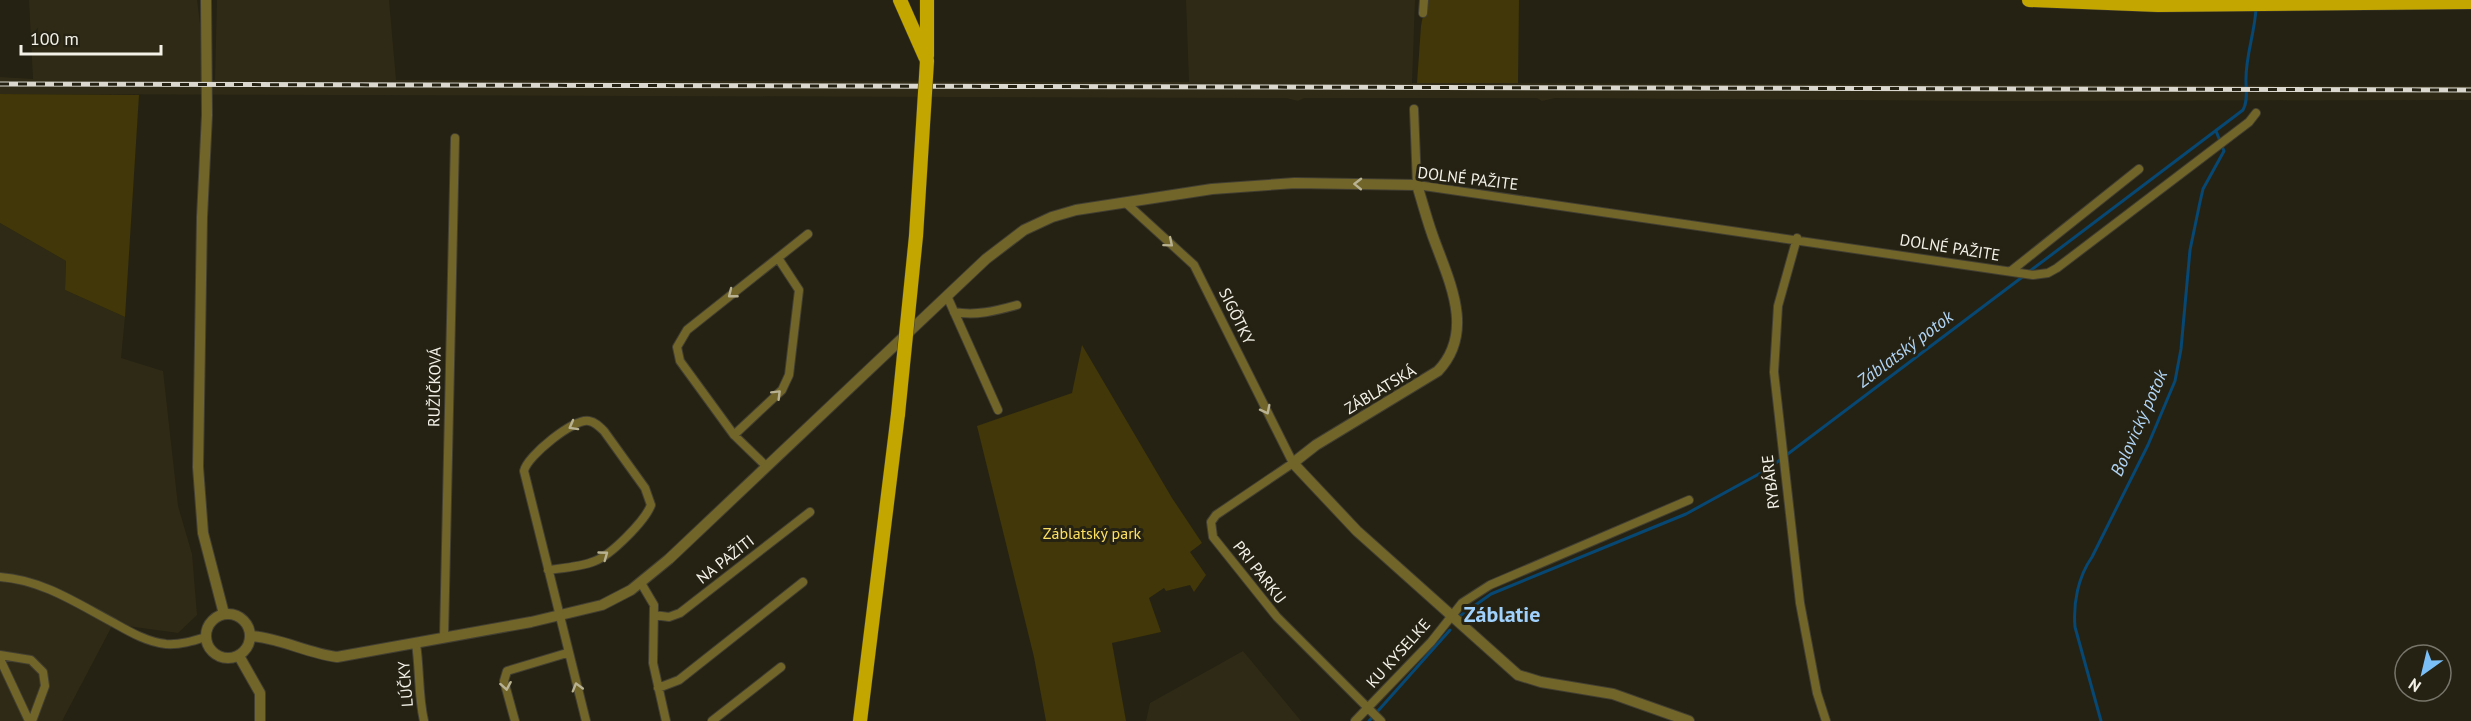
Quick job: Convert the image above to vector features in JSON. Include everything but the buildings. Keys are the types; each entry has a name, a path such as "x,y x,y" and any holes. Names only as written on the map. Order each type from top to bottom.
{"main road":[{"path":"900,0 927,61"},
{"path":"860,721 898,414 916,236 927,61 927,0"},
{"path":"2029,0 2119,5 2471,2"}],"street":[{"path":"206,0 207,115 202,217 198,467 203,532 224,614"},
{"path":"1423,13 1424,0"},
{"name":"ZÁBLATSKÁ","path":"1293,463 1316,445 1438,371 1449,360 1455,348 1458,310 1417,185 1414,110"},
{"name":"DOLNÉ PAŽITE","path":"250,636 267,637 319,655 337,657 559,616 602,605 620,597 640,583 998,248 1023,230 1064,213 1212,189 1295,183 1417,185 1797,238 2033,275 2048,273 2057,268 2249,122 2256,113"},
{"name":"RUŽIČKOVÁ","path":"444,637 455,138"},
{"name":"DOLNÉ PAŽITE","path":"2015,271 2139,169"},
{"name":"SIGÔTKY","path":"1126,203 1194,266 1293,463"},
{"path":"766,466 734,435 680,361 676,347 687,330 808,234"},
{"name":"RYBÁRE","path":"1797,238 1778,306 1774,336 1774,372 1800,603 1817,693 1826,721"},
{"path":"734,435 782,390 789,375 799,290 778,258"},
{"path":"946,296 998,410"},
{"path":"954,312 969,315 1017,305"},
{"path":"548,570 590,563 603,557 643,519 651,505 645,488 604,431 598,424 588,420 576,422 534,455 525,465 526,477 567,653 586,721"},
{"path":"1293,463 1357,531 1450,617 1518,675 1541,682 1613,694 1689,721"},
{"name":"PRI PARKU","path":"1293,463 1216,515 1211,522 1210,529 1213,537 1277,617 1367,709"},
{"path":"1450,617 1462,603 1490,585 1689,500"},
{"name":"NA PAŽITI","path":"654,615 669,617 680,613 810,512"},
{"path":"0,577 17,578 48,587 146,638 173,644 189,643 206,637"},
{"path":"658,688 679,680 803,582"},
{"path":"640,583 652,601 653,663 666,721"},
{"path":"224,614 242,619 250,636 248,646 239,656 220,657 210,649 206,637 213,620 224,614"},
{"name":"KU KYSELKE","path":"1354,721 1431,642 1450,617"},
{"name":"LÚČKY","path":"416,644 420,672 419,693 424,721"},
{"path":"515,721 504,681 507,671 567,653"},
{"path":"239,656 260,693 260,721"},
{"path":"0,657 30,721"},
{"path":"0,657 30,660 43,672 45,686 30,721"},
{"path":"712,721 781,667"},
{"name":"KU KYSELKE","path":"1367,709 1381,721"}],"shaded area":[{"path":"29,0 197,0 207,80 215,80 217,0 389,0 396,80 1189,82 1186,0 1415,0 1412,83 2471,86 2471,100 1980,101 1555,98 1542,101 1537,98 1304,98 1298,101 1286,98 0,94 0,77 33,79"},
{"path":"0,223 66,261 65,290 125,317 121,358 163,371 178,506 192,554 197,615 178,633 113,624 62,721 0,721"},
{"path":"1243,651 1301,721 1146,721 1150,703"}],"green space":[{"path":"1426,0 1519,0 1518,83 1417,83 1421,26"},
{"path":"0,94 139,95 125,317 65,290 66,261 0,223"},
{"name":"Záblatský park","path":"1082,345 1172,498 1202,543 1190,552 1206,575 1194,592 1190,585 1166,591 1164,588 1149,598 1161,632 1112,643 1126,721 1046,721 1034,657 977,426 1072,393"}],"waterway":[{"name":"Záblatský potok","path":"2030,271 2243,110 2246,100 2247,63 2256,8"},
{"name":"Bolovický potok","path":"2101,721 2075,627 2077,590 2083,573 2148,445 2175,381 2181,349 2190,250 2200,202 2203,189 2224,151 2216,131"},
{"name":"Záblatský potok","path":"1460,616 1491,594 1686,514 1768,469 2025,275"},
{"name":"Záblatský potok","path":"1369,721 1450,630"}],"railway":[{"path":"0,84 2471,90"}],"district":[{"name":"Záblatie","path":"1502,614"}]}
